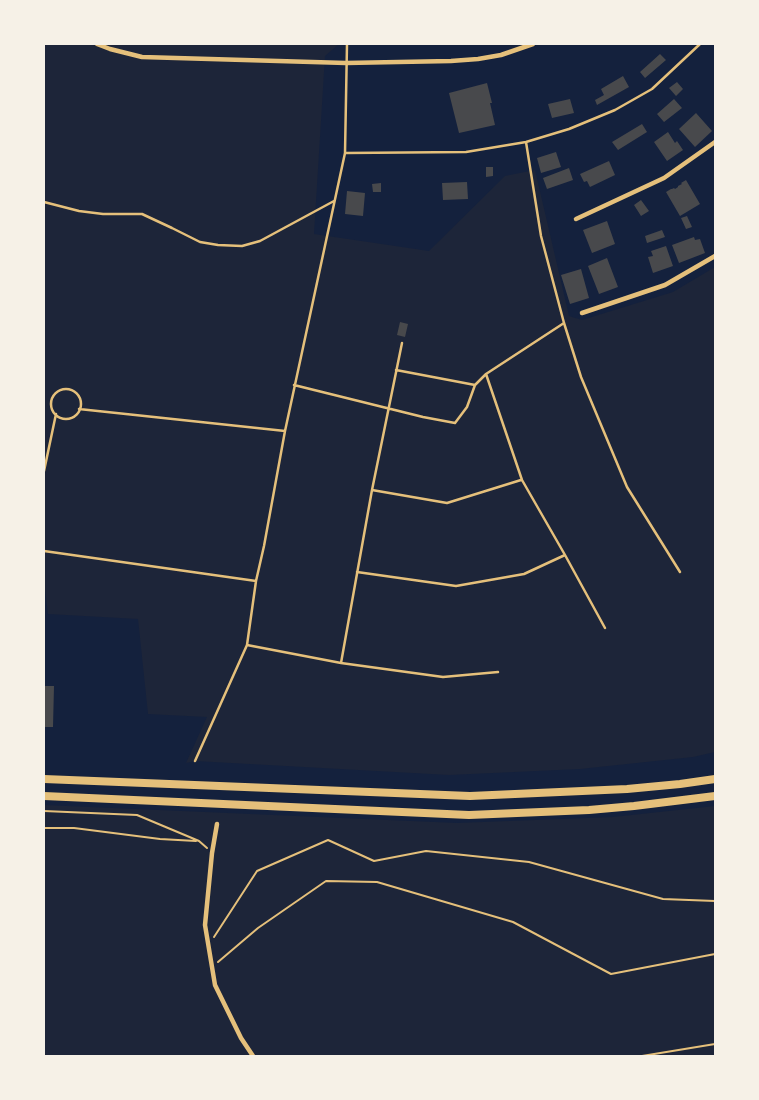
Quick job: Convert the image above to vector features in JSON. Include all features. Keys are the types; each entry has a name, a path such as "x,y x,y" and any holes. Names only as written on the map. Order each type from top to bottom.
{"main road":[{"path":"44,779 470,796 588,792 715,779"},
{"path":"44,796 469,815 588,810 715,796"}],"street":[{"path":"97,44 142,57 346,63 478,59 501,55 533,44"},
{"path":"576,219 664,178 715,142"},
{"path":"582,313 665,285 715,256"},
{"path":"217,824 212,853 205,925 215,984 240,1038 253,1056"}],"lane":[{"path":"195,761 248,645 256,581 294,385 345,153 347,44"},
{"path":"345,153 466,152 526,142 569,129 615,110 652,89 700,44"},
{"path":"526,142 541,236 581,377 627,487 680,572"},
{"path":"44,202 80,211 103,214 142,214 200,242 242,246 260,241 334,201"},
{"path":"294,385 422,417 455,423 467,408 475,385 486,374 564,322"},
{"path":"341,663 372,490 402,343"},
{"path":"396,370 475,385"},
{"path":"486,374 522,480 566,555 605,628"},
{"path":"65,389 74,392 80,399 80,409 74,416 69,418 56,414 52,410 51,401 53,396 60,390 65,389"},
{"path":"80,409 285,431"},
{"path":"44,471 56,414"},
{"path":"372,490 447,503 522,480"},
{"path":"44,551 256,581"},
{"path":"357,572 456,586 524,574 566,555"},
{"path":"248,645 341,663 443,677 498,672"}],"path":[{"path":"44,812 136,815 199,841 212,853"},
{"path":"44,828 74,828 160,839 199,841"},
{"path":"209,946 257,871 328,840 374,861 426,852 529,862 663,899 715,901"},
{"path":"212,967 258,928 326,881 377,882 513,922 611,974 715,954"},
{"path":"642,1056 715,1044"}],"shaded area":[{"path":"44,44 339,44 325,56 314,234 429,251 505,176 535,170 569,316 582,320 673,292 715,267 715,752 693,757 580,769 449,775 195,761 186,763 207,717 148,714 138,619 48,614 44,581"},
{"path":"44,805 457,823 613,817 715,806 715,1056 44,1056"}],"building":[{"path":"660,54 666,60 645,78 640,72"},
{"path":"623,76 629,87 597,105 595,100 604,95 601,89"},
{"path":"677,82 683,89 676,96 669,88"},
{"path":"487,83 495,125 459,133 449,93"},
{"path":"570,99 574,113 552,118 548,104"},
{"path":"674,99 682,108 664,122 657,114"},
{"path":"696,113 712,131 695,147 679,129"},
{"path":"642,124 647,132 618,150 612,142"},
{"path":"668,132 675,143 677,141 683,150 667,161 654,142"},
{"path":"556,152 561,167 541,173 537,158"},
{"path":"609,161 615,175 590,187 587,181 584,182 580,174"},
{"path":"486,167 493,167 493,176 486,177"},
{"path":"569,168 573,180 547,189 543,178"},
{"path":"686,180 700,204 680,216 666,192 675,189"},
{"path":"467,182 468,199 443,200 442,183"},
{"path":"381,183 381,192 373,192 372,184"},
{"path":"347,191 365,193 363,216 345,214"},
{"path":"641,200 649,211 641,216 634,205"},
{"path":"687,216 692,227 686,229 681,218"},
{"path":"607,221 615,244 592,253 583,230"},
{"path":"662,230 665,237 647,243 645,236"},
{"path":"694,237 695,240 700,239 705,253 679,263 672,245"},
{"path":"666,246 673,266 653,273 648,257 653,256 651,251"},
{"path":"607,258 618,287 599,294 588,266"},
{"path":"581,269 589,298 570,304 561,275"},
{"path":"400,322 408,324 405,337 397,335"},
{"path":"44,686 54,686 53,727 44,727"}]}
